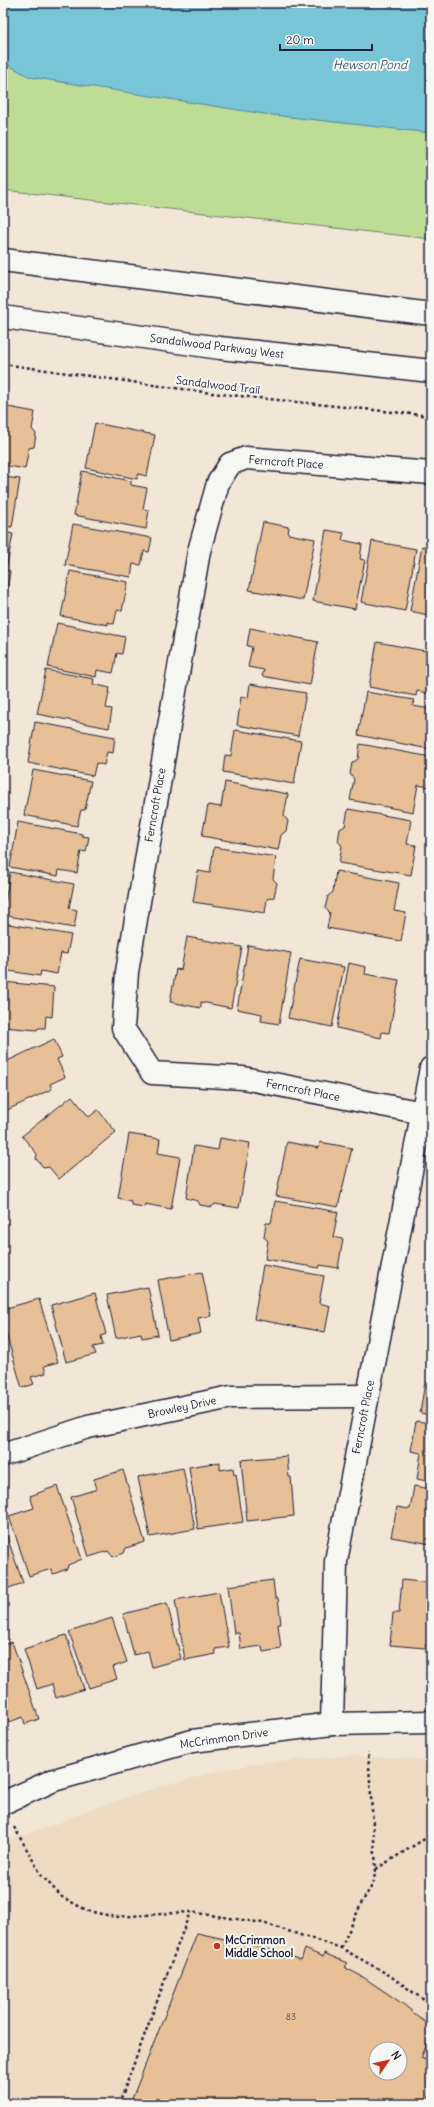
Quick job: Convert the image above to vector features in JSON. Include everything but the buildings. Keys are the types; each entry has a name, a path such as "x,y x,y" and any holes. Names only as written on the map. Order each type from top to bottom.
{"street":[{"path":"3,260 431,314"},
{"name":"Sandalwood Parkway West","path":"3,317 220,348 431,371"},
{"name":"Ferncroft Place","path":"423,1113 243,1078 152,1073 122,1028 127,972 199,551 218,482 230,464 246,458 431,473"},
{"name":"Ferncroft Place","path":"332,1724 336,1561 366,1396 431,1068"},
{"name":"Browley Drive","path":"3,1455 88,1427 231,1397 366,1396"},
{"name":"McCrimmon Drive","path":"7,1812 54,1780 192,1741 332,1724 431,1722"}],"path":[{"name":"Sandalwood Trail","path":"3,364 211,393 431,416"},
{"path":"341,1948 362,1902 373,1884 376,1869 368,1752"},
{"path":"7,1812 42,1876 62,1897 88,1911 116,1917 190,1912 263,1923 341,1948 389,1975 431,2005"},
{"path":"376,1869 431,1835"},
{"path":"118,2104 190,1912"}],"shaded area":[{"name":"McCrimmon Middle School","path":"353,1756 431,1760 431,2104 3,2104 3,1842 59,1823 88,1810 162,1786 222,1770 267,1762"}],"green space":[{"path":"3,3 431,3 431,239 3,190"}],"water":[{"name":"Hewson Pond","path":"3,3 431,3 431,133 264,114 30,77 3,62"}],"place":[{"name":"McCrimmon Middle School","path":"217,1946"}]}
